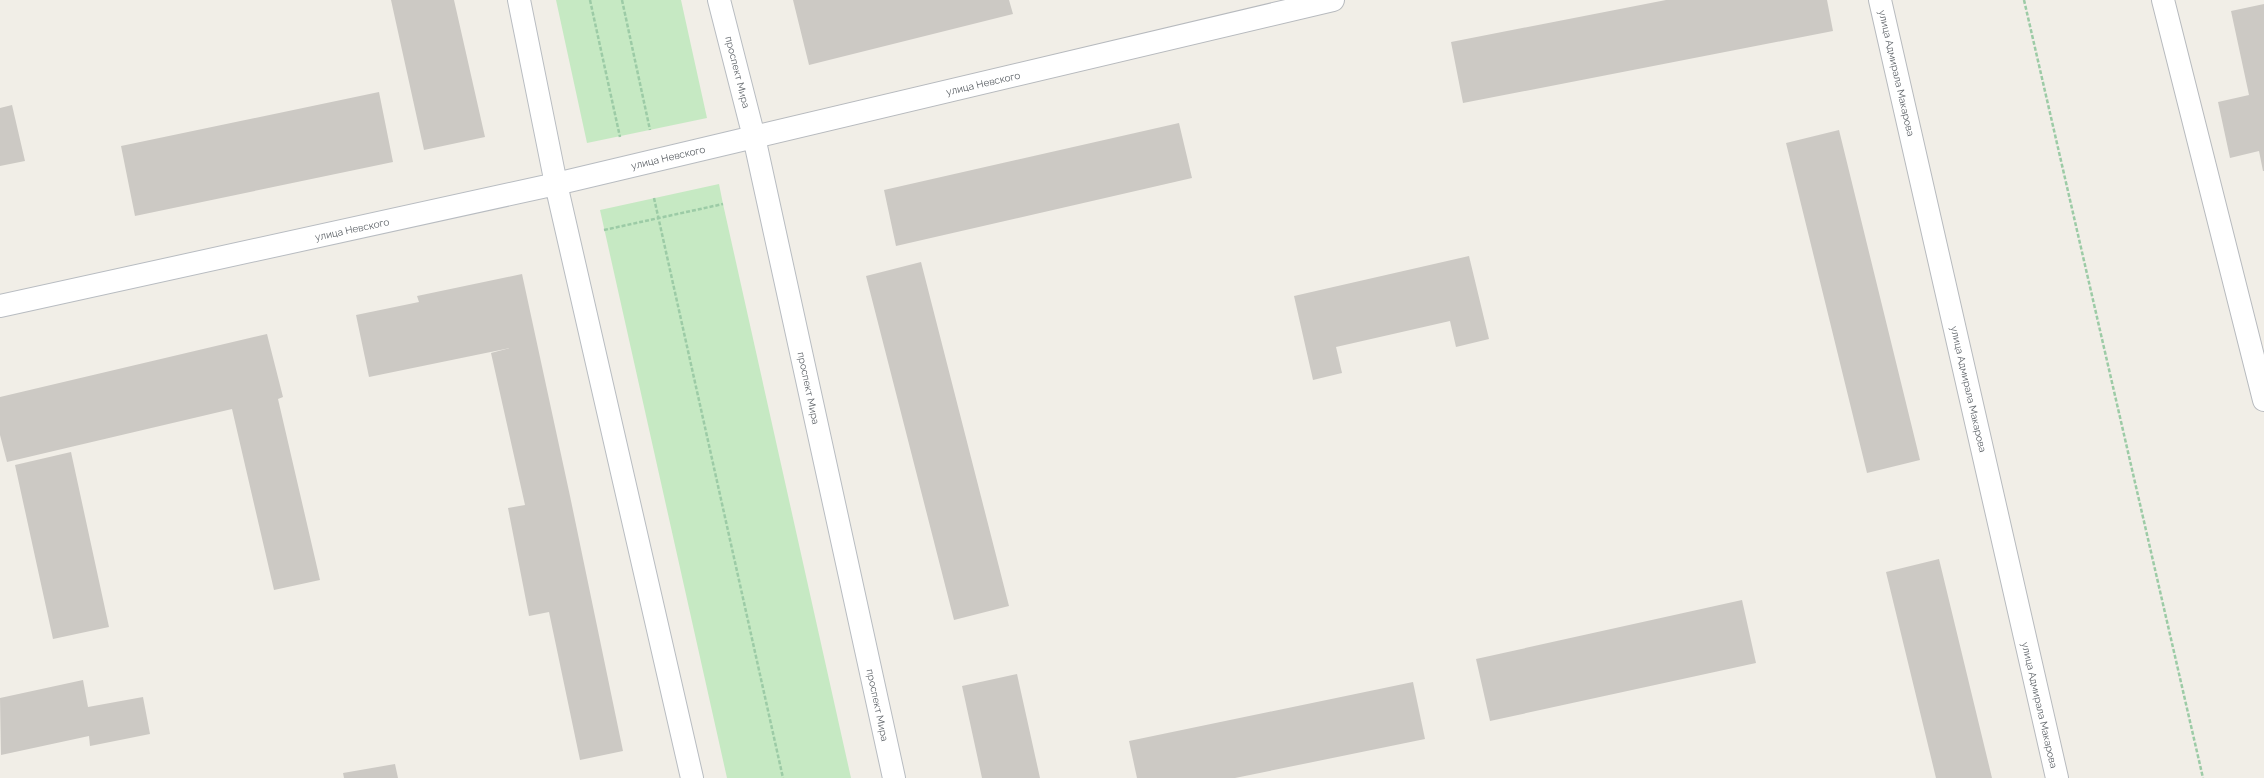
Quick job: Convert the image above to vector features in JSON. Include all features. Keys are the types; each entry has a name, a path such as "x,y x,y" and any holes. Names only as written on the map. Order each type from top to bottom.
{"main road":[{"path":"519,0 556,184 692,778"},
{"name":"проспект Мира","path":"719,0 754,137 894,778"},
{"name":"улица Невского","path":"0,306 556,184 1333,0"},
{"name":"улица Адмирала Макарова","path":"1880,0 2057,778"},
{"path":"2163,0 2264,400"}],"path":[{"path":"590,0 620,137"},
{"path":"622,0 650,130"},
{"path":"2024,0 2203,778"},
{"path":"654,198 657,218 783,778"},
{"path":"604,230 723,204"}],"green space":[{"path":"556,0 681,0 707,118 587,143"},
{"path":"719,184 851,778 727,778 600,210"}],"building":[{"path":"391,0 454,0 485,137 424,150"},
{"path":"793,0 1009,0 1013,14 809,65"},
{"path":"1666,0 1827,0 1833,31 1463,103 1451,42"},
{"path":"2264,4 2263,171 2259,151 2230,158 2218,102 2249,95 2231,11"},
{"path":"379,92 393,162 135,216 121,146"},
{"path":"12,105 25,161 0,166 0,108"},
{"path":"1179,123 1192,178 896,246 884,190"},
{"path":"1839,130 1920,460 1867,473 1786,143"},
{"path":"1469,256 1489,339 1456,347 1450,321 1336,347 1342,373 1313,380 1294,296"},
{"path":"921,262 1009,606 954,620 866,276"},
{"path":"522,274 623,751 580,760 549,612 529,616 508,508 525,505 491,353 510,348 369,377 356,315 419,302 417,296"},
{"path":"267,334 283,397 278,399 320,580 274,590 232,409 7,462 0,435 0,397"},
{"path":"71,452 109,627 53,639 15,465"},
{"path":"1939,559 1992,778 1936,778 1886,572"},
{"path":"1742,600 1756,663 1490,721 1476,659"},
{"path":"1017,674 1040,778 982,778 962,686"},
{"path":"83,680 88,707 143,697 150,734 90,746 89,736 1,755 0,698"},
{"path":"1413,682 1425,739 1235,778 1137,778 1129,741"},
{"path":"395,764 398,778 344,778 343,773"}]}
